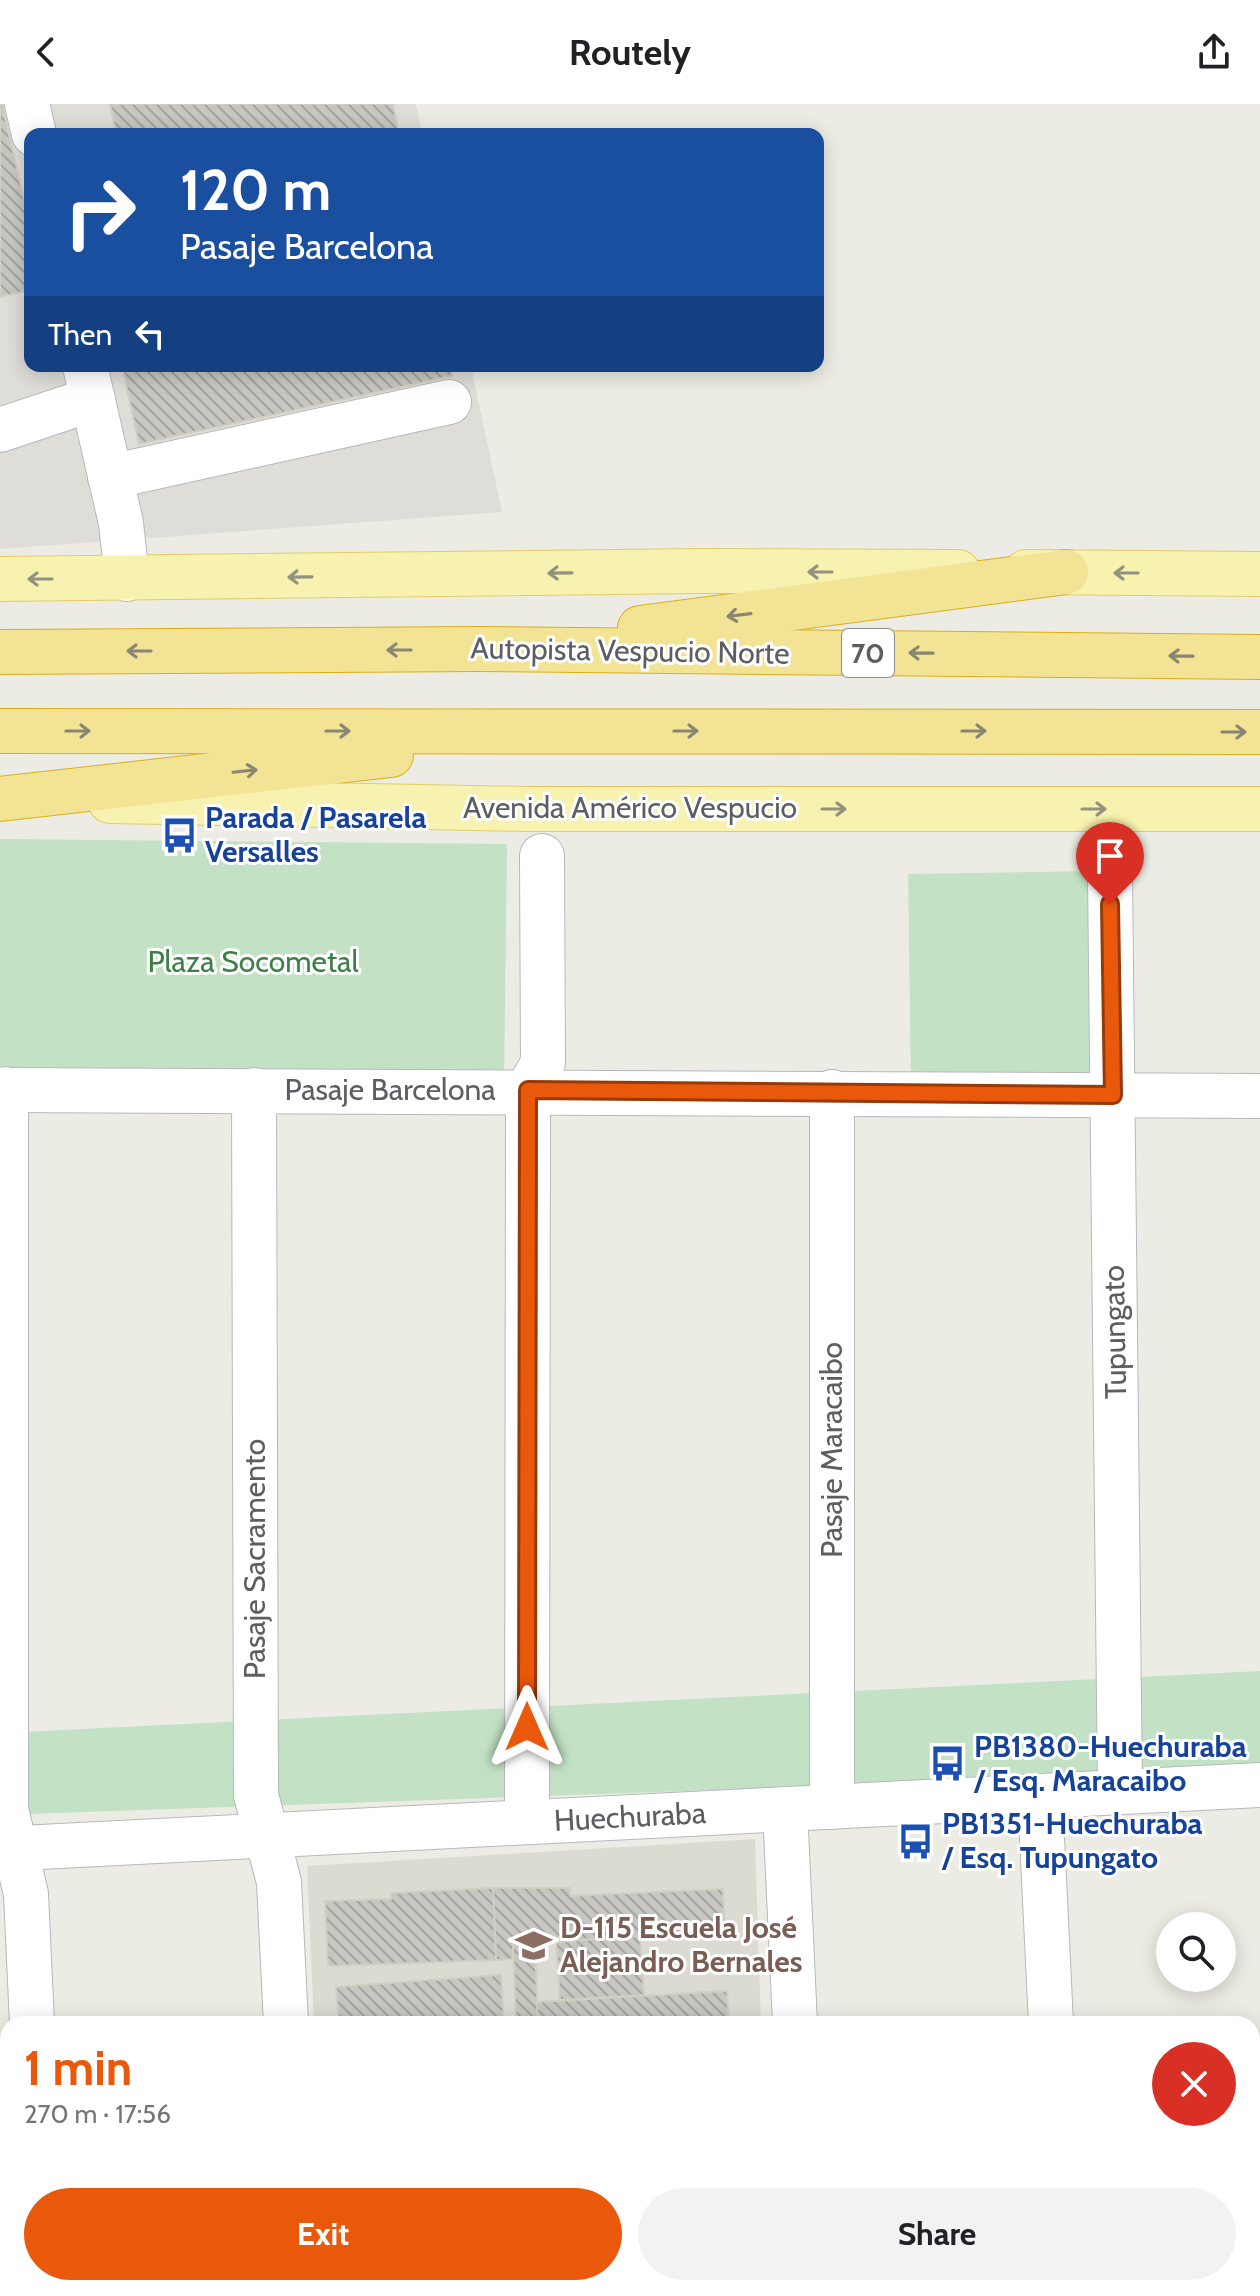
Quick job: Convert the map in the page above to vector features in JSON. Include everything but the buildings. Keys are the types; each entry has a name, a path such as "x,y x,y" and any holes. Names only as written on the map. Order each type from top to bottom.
{"highway":[{"path":"477,649 1066,572"},
{"name":"Autopista Vespucio Norte","path":"0,652 477,649 1260,657"},
{"path":"0,731 1260,732"},
{"path":"0,799 608,731"}],"main road":[{"path":"0,579 701,571 1260,574"},
{"name":"Avenida Américo Vespucio","path":"0,799 528,809 1260,809"}],"street":[{"path":"27,104 33,128"},
{"path":"0,430 89,382 121,523 127,579"},
{"path":"110,477 449,402"},
{"path":"527,1822 528,1090 543,1063 542,856"},
{"name":"Tupungato","path":"1110,873 1120,1792"},
{"path":"3,1090 6,1809 8,1849 26,1894 32,2016"},
{"name":"Pasaje Barcelona","path":"3,1090 528,1090 1260,1096"},
{"name":"Pasaje Sacramento","path":"254,1090 256,1795 279,1882 286,2016"},
{"name":"Pasaje Maracaibo","path":"832,1092 832,1807"},
{"name":"Huechuraba","path":"8,1849 1260,1785"},
{"path":"1040,1796 1051,2016"},
{"path":"785,1809 795,2016"}],"shaded area":[{"path":"0,104 416,104 421,128 24,128 24,372 472,372 502,512 0,549"},
{"name":"D-115 Escuela José Alejandro Bernales","path":"755,1839 761,2016 314,2016 307,1866"}],"green space":[{"name":"Plaza Socometal","path":"0,839 507,844 504,1085 0,1080"},
{"path":"1098,871 1101,1082 911,1085 908,874"},
{"path":"1260,1671 1260,1771 0,1815 0,1733"}],"place":[{"name":"Parada / Pasarela Versalles","path":"179,835"},
{"name":"PB1380-Huechuraba / Esq. Maracaibo","path":"948,1764"},
{"name":"PB1351-Huechuraba / Esq. Tupungato","path":"916,1841"},
{"name":"D-115 Escuela José Alejandro Bernales","path":"534,1945"}],"route":[{"path":"527,1727 528,1090 1113,1095 1110,904"}]}
